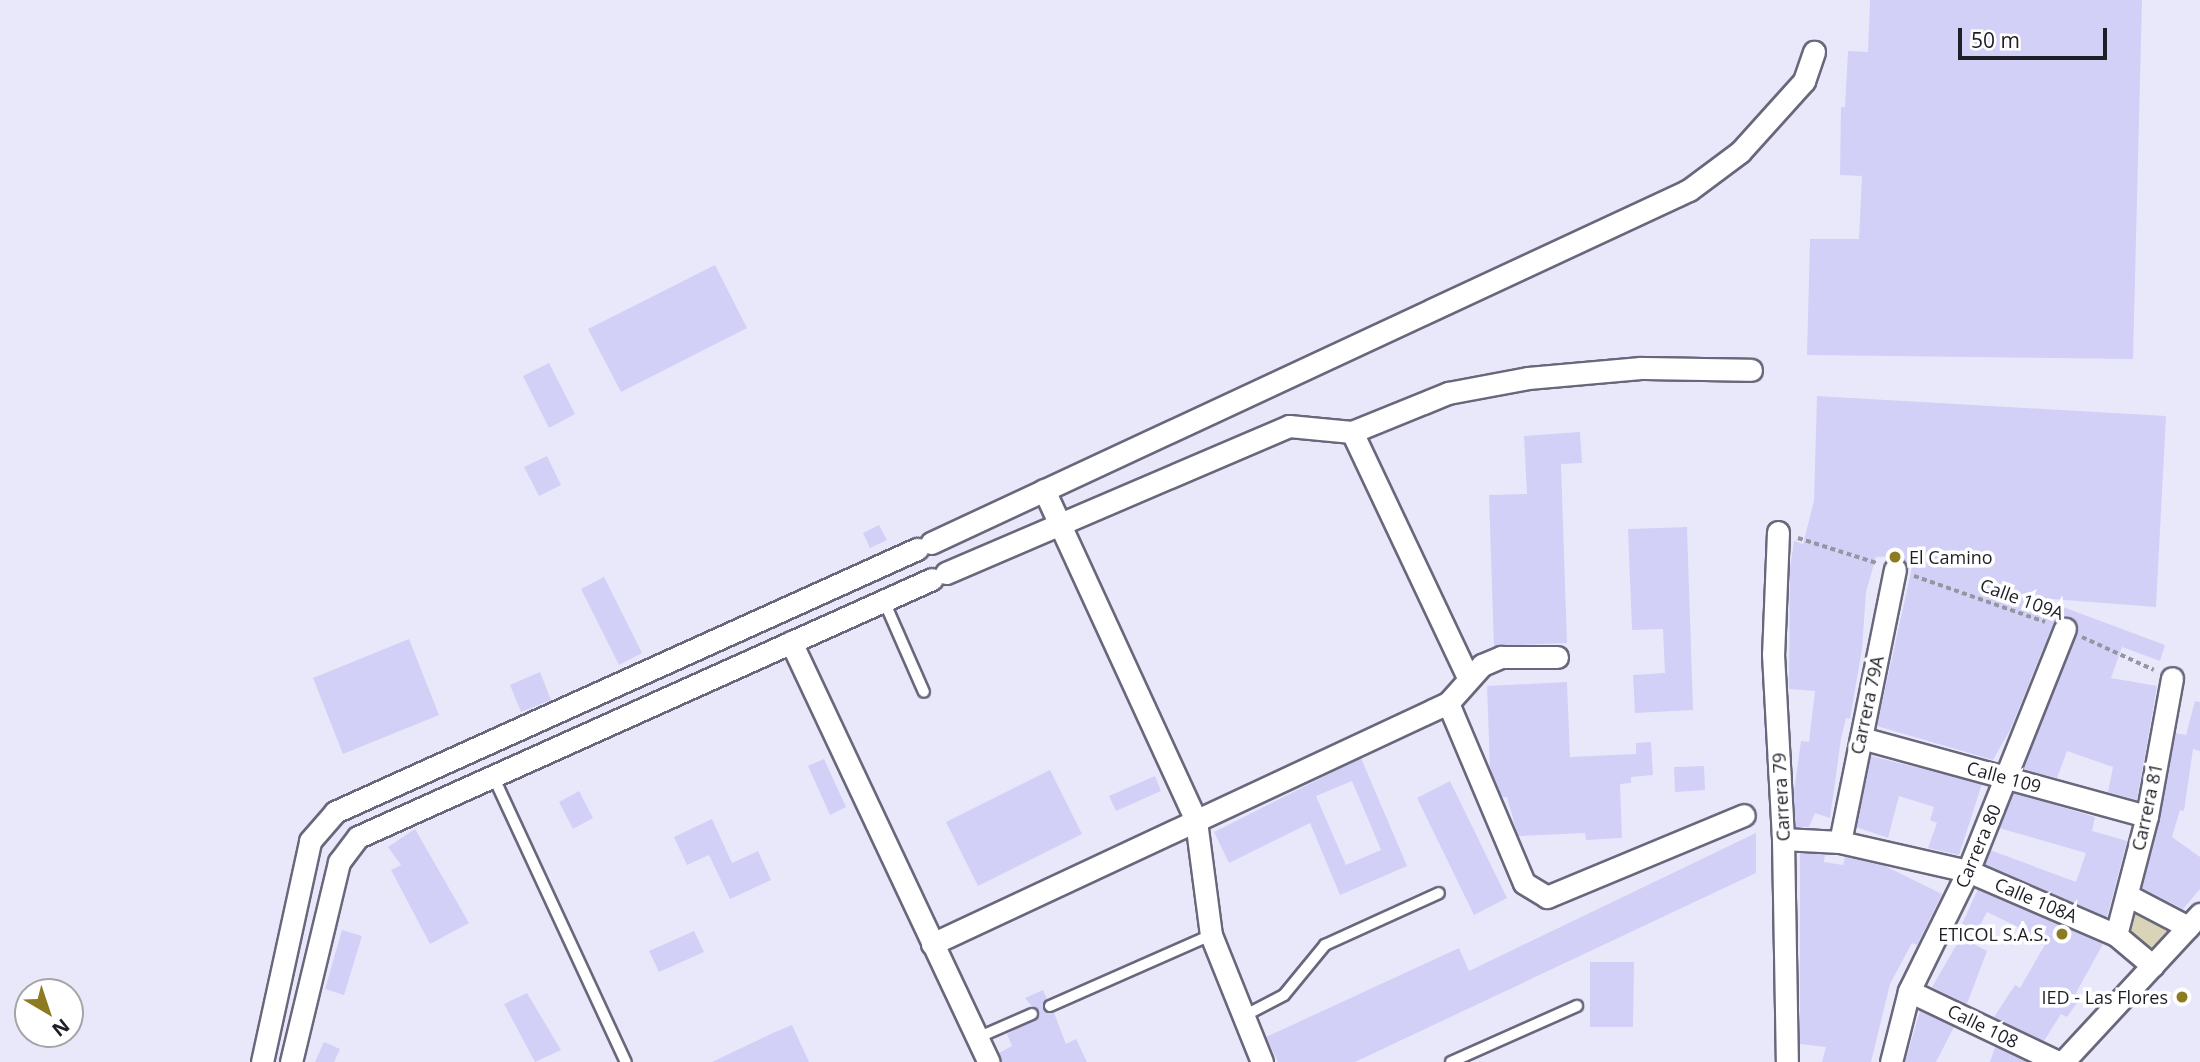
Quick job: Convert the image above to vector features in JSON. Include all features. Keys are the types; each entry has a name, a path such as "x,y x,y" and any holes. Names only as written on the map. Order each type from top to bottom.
{"street":[{"path":"262,1062 310,841 335,812 924,546 1689,190 1740,152 1804,80 1814,52"},
{"path":"291,1062 346,847 358,837 1058,522 1289,426 1352,432 1448,393 1528,379 1641,368 1751,370"},
{"path":"1352,432 1468,677"},
{"path":"1044,490 1196,821 1211,935 1262,1062"},
{"name":"Carrera 79","path":"1779,532 1773,654 1783,839 1787,1062"},
{"name":"Carrera 79A","path":"1840,842 1895,569"},
{"name":"Carrera 80","path":"1891,1062 1909,991 1968,872 2065,629"},
{"path":"791,642 989,1062"},
{"path":"932,944 1448,704 1468,677 1501,657 1557,657"},
{"name":"Carrera 81","path":"2116,935 2147,816 2172,678"},
{"path":"1448,704 1524,883 1547,897 1744,815"},
{"name":"Calle 109","path":"1861,738 2147,816"},
{"name":"Calle 108A","path":"1783,839 1840,842 1968,872 2116,935 2153,966"},
{"path":"2060,1062 2194,920 2127,895"},
{"name":"Calle 108","path":"1909,991 2060,1062"}],"lane":[{"path":"884,601 924,692"},
{"path":"493,776 626,1062"},
{"path":"1242,1017 1284,995 1325,945 1439,893"},
{"path":"1050,1006 1211,935"},
{"path":"1451,1062 1577,1006"},
{"path":"977,1038 1032,1014"}],"path":[{"name":"Calle 109A","path":"1779,532 1895,569 2065,629 2172,678"}],"shaded area":[{"path":"2137,904 2177,924 2150,956 2121,938"}],"building":[{"path":"1870,0 2142,0 2133,359 1807,355 1810,239 1859,239 1862,176 1840,175 1841,107 1845,107 1848,51 1868,52"},
{"path":"715,265 747,328 621,392 588,329"},
{"path":"549,363 575,414 549,428 523,376"},
{"path":"1817,396 2166,416 2156,607 2039,598 2165,645 2160,661 2122,647 2111,678 2157,686 2137,800 2108,792 2113,767 2067,751 2057,778 2023,769 2077,634 2076,621 2069,617 2053,624 2010,730 1993,760 1877,726 1912,567 1898,556 1876,557 1866,592 1862,649 1850,719 1846,718 1841,739 1830,818 1815,813 1809,827 1795,827 1794,792 1801,741 1809,742 1815,691 1789,689 1790,568 1794,541 1803,544 1814,501"},
{"path":"1580,432 1582,463 1561,464 1567,643 1494,646 1489,495 1527,494 1524,436"},
{"path":"547,456 561,485 539,496 524,467"},
{"path":"879,525 887,540 870,548 863,533"},
{"path":"1687,527 1693,710 1635,713 1633,675 1665,673 1663,629 1632,630 1628,529"},
{"path":"604,577 642,653 619,665 581,589"},
{"path":"409,639 439,715 343,754 313,678"},
{"path":"540,672 551,700 521,712 510,685"},
{"path":"1567,682 1570,757 1636,754 1636,743 1651,742 1653,775 1631,777 1631,783 1620,784 1622,838 1586,840 1585,833 1518,836 1507,797 1502,797 1490,769 1487,686"},
{"path":"2195,701 2200,702 2200,751 2193,749 2184,811 2180,810 2172,837 2200,857 2200,889 2183,909 2142,888 2175,733 2186,735"},
{"path":"1871,756 1982,784 1959,855 1928,848 1937,823 1930,820 1934,807 1899,796 1888,838 1856,827"},
{"path":"1361,758 1407,866 1340,895 1310,823 1229,863 1214,832","holes":["1352,781 1381,850 1346,865 1316,796"]},
{"path":"824,759 846,807 830,815 808,766"},
{"path":"1704,766 1705,790 1675,792 1674,767"},
{"path":"1050,770 1082,834 978,886 946,822"},
{"path":"1155,776 1161,791 1116,811 1109,796"},
{"path":"1450,781 1507,898 1474,915 1417,798"},
{"path":"579,791 593,818 573,829 559,802"},
{"path":"2014,793 2095,817 2092,831 2127,841 2107,917 1985,864 1990,850 2076,882 2086,853 1999,828"},
{"path":"712,819 732,863 758,851 771,880 730,899 709,855 687,865 674,837"},
{"path":"415,829 469,923 430,944 391,870 401,865 388,847"},
{"path":"1756,833 1756,873 1355,1062 1278,1062 1266,1037 1459,948 1469,971"},
{"path":"1800,853 1825,854 1824,862 1843,865 1845,857 1885,866 1942,894 1917,945 1912,943 1890,984 1871,1062 1822,1062 1826,1047 1800,1044"},
{"path":"1978,889 2103,944 2076,993 2081,997 2067,1017 2061,1014 2044,1041 1994,1017 2015,985 2020,988 2047,941 1987,912 1976,933 1961,926"},
{"path":"342,930 362,936 344,995 325,989"},
{"path":"694,931 704,952 659,972 649,951"},
{"path":"1961,937 1987,951 1967,1004 1932,987"},
{"path":"1590,962 1634,962 1633,1027 1590,1027"},
{"path":"1043,990 1047,999 1043,1010 1054,1013 1066,1044 1076,1039 1087,1062 1002,1062 999,1053 1012,1046 1007,1034 1040,1016 1025,998"},
{"path":"527,993 561,1050 535,1062 504,1004"},
{"path":"1920,1011 1954,1027 1936,1062 1905,1062"},
{"path":"792,1025 809,1062 712,1062 775,1032"},
{"path":"324,1042 340,1049 334,1062 315,1062"},
{"path":"1995,1047 2027,1062 1990,1062"}],"place":[{"name":"El Camino","path":"1895,557"},
{"name":"ETICOL S.A.S.","path":"2062,934"},
{"name":"IED - Las Flores","path":"2182,997"}]}
